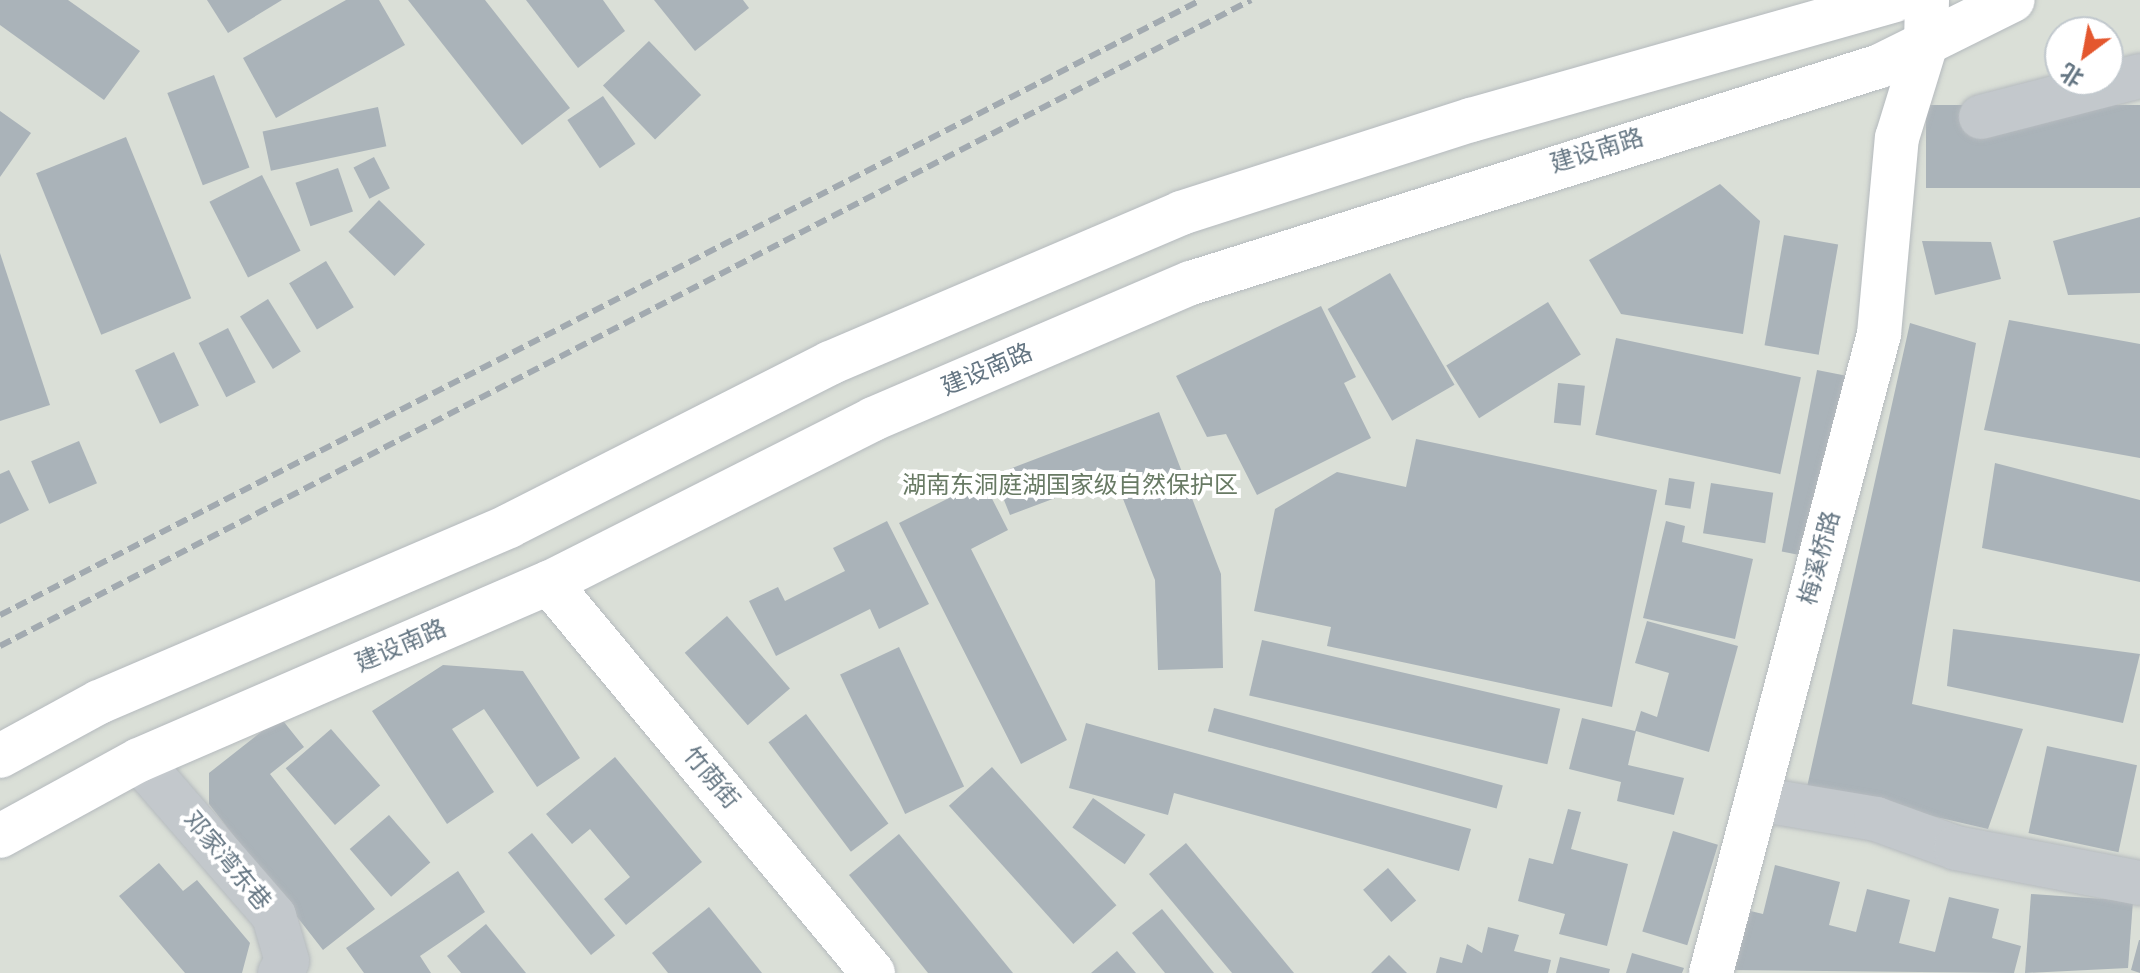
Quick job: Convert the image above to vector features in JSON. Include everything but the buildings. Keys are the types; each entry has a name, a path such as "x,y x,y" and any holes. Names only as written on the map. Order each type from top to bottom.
{"main road":[{"path":"1897,138 1926,44 1927,0"},
{"name":"建设南路","path":"0,836 139,760 549,583 873,419 1191,283 1880,66 2013,0"},
{"path":"0,756 99,702 509,526 830,363 1181,213 1471,120 1884,2 1880,66 1897,138"},
{"name":"梅溪桥路","path":"1711,973 1879,334 1897,138"},
{"name":"竹荫街","path":"549,583 873,973"}],"street":[{"path":"1981,117 2140,76"},
{"name":"邓家湾东巷","path":"139,760 274,916 287,961 280,973"},
{"path":"1757,799 1876,819 1956,848 2140,883"}],"green space":[{"name":"湖南东洞庭湖国家级自然保护区","path":"0,0 2140,0 2140,973 0,973"}],"railway":[{"path":"0,615 1201,0"},
{"path":"0,646 1251,0"}]}
